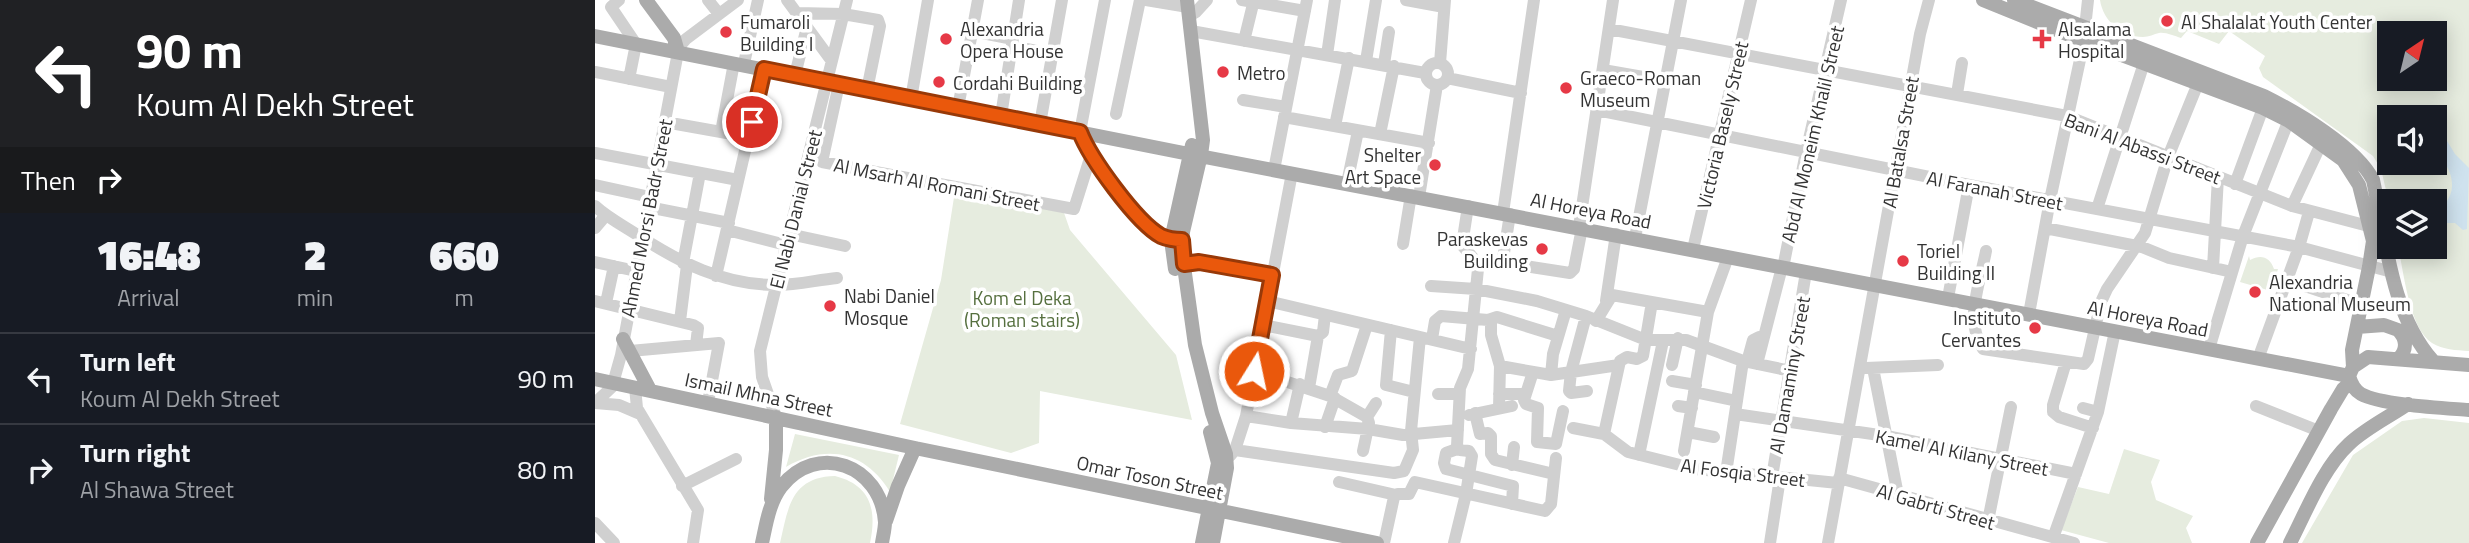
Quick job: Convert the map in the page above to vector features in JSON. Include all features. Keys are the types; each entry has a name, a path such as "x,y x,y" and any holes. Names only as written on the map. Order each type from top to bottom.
{"main road":[{"path":"1983,0 2201,78 2263,108 2291,116 2343,160 2355,176 2377,228"},
{"path":"2014,0 2144,63 2264,96 2291,116 2351,152 2367,169 2372,180 2377,228 2351,354 2351,375 2356,390 2364,396 2408,404 2469,410"},
{"path":"653,2 678,50"},
{"path":"1188,14 1201,132 1177,240 1179,266 1190,335 1227,457 1214,510 1202,543"},
{"name":"Al Horeya Road","path":"595,36 739,61 764,69 1195,155 2351,375"},
{"path":"2388,259 2409,327 2433,361"},
{"path":"2357,327 2384,325 2398,330 2405,342 2404,351 2399,358"},
{"path":"627,345 642,389"},
{"path":"2257,543 2351,375 2368,357 2469,365"},
{"name":"Ismail Mhna Street","path":"595,379 915,448"},
{"path":"2290,543 2334,461 2357,438 2408,404"},
{"path":"762,543 770,509 776,450 776,417"},
{"path":"882,543 885,523 915,448"},
{"name":"Omar Toson Street","path":"915,448 1377,543"},
{"path":"770,509 779,489 792,475 818,462 832,462 858,472 868,481 882,508 885,523"},
{"path":"1213,543 1214,510"}],"street":[{"path":"619,0 611,7 636,44 629,79"},
{"path":"708,0 719,14"},
{"path":"678,50 686,38 738,0"},
{"path":"721,132 758,0"},
{"path":"787,0 831,60"},
{"name":"El Nabi Danial Street","path":"776,417 762,377 760,351 787,240 832,82 831,60 846,0"},
{"path":"911,99 928,0"},
{"path":"958,108 978,0"},
{"path":"1000,116 1020,0"},
{"path":"1040,124 1062,0"},
{"path":"1105,0 1080,132 1091,155 1138,216 1160,235 1177,240"},
{"path":"1116,114 1140,0"},
{"path":"1146,0 1188,14 1244,41 1426,73"},
{"path":"1188,14 1196,12 1207,0"},
{"path":"1328,55 1335,0"},
{"path":"1366,61 1376,0"},
{"path":"1403,244 1446,69 1440,63 1444,4 1406,0"},
{"path":"1534,0 1513,149 1503,259 1506,263 1570,274 1574,269 1581,227 1613,0"},
{"path":"1635,238 1681,0"},
{"name":"Victoria Basely Street","path":"1693,249 1751,0"},
{"name":"Abd Al Moneim Khalil Street","path":"1726,473 1736,408 1749,362 1763,339 1782,268 1841,0"},
{"name":"Al Batalsa Street","path":"1828,543 1873,284 1929,0"},
{"path":"2029,314 2084,34 2088,0"},
{"path":"1244,41 1250,1 1306,6 1274,170"},
{"path":"797,13 843,14 878,20 880,26 867,90"},
{"path":"754,21 777,25"},
{"path":"795,75 807,27"},
{"name":"Bani Al Abassi Street","path":"1609,29 2067,116 2292,206 2377,228"},
{"path":"972,31 1052,54"},
{"path":"1380,134 1389,65 1389,32"},
{"name":"Ahmed Morsi Badr Street","path":"614,383 627,345 628,309 678,50"},
{"path":"1335,127 1349,58"},
{"path":"1440,63 1429,66 1427,80 1521,93"},
{"path":"1957,94 1962,63"},
{"path":"2098,209 2144,63"},
{"path":"716,276 764,69"},
{"path":"1602,70 1666,81"},
{"path":"595,72 671,88"},
{"path":"1986,251 1973,326 1983,349 2084,364 2089,355 2107,289 2138,246 2168,157 2201,78"},
{"name":"Al Msarh Al Romani Street","path":"832,82 822,162 1074,209 1091,155"},
{"path":"1243,100 1335,127 1429,144"},
{"path":"2235,184 2263,108"},
{"name":"Al Faranah Street","path":"1597,110 1896,171 2299,247 2392,272"},
{"path":"2209,349 2243,236 2291,116"},
{"path":"665,122 749,137"},
{"path":"1347,183 1358,131"},
{"path":"2292,206 2321,144"},
{"path":"595,153 738,180"},
{"path":"680,321 685,264 699,173"},
{"path":"1291,173 1246,416 1227,457 1400,473 1406,467 1416,442 1415,391 1426,338 1438,317 1495,317 1558,336"},
{"path":"2213,268 2218,177"},
{"path":"595,185 728,226 787,240 845,246"},
{"path":"1948,298 1969,185"},
{"path":"595,206 685,264 716,276 777,286 837,278"},
{"path":"1457,449 1459,394 1461,382 1468,372 1476,289 1476,263 1462,245 1468,206"},
{"path":"2258,359 2309,212"},
{"path":"595,228 606,215"},
{"path":"2045,229 2138,246 2168,258 2232,272"},
{"path":"1606,302 1616,234"},
{"path":"1684,451 1708,312 1728,257"},
{"path":"595,262 636,271"},
{"path":"1179,266 1199,262 1272,275"},
{"path":"614,266 601,302 697,326 696,345"},
{"name":"Al Damaminy Street","path":"1770,543 1781,422 1806,272"},
{"path":"2287,280 2362,305"},
{"path":"1431,286 1476,289 1512,296 1566,310 1646,340 1678,338 1749,362 1791,371"},
{"path":"1587,391 1569,392 1571,372 1591,319 1612,295 1708,312"},
{"path":"1506,320 1512,296"},
{"path":"1267,302 1471,349"},
{"path":"1605,434 1621,360 1627,357 1640,359 1643,356 1651,302"},
{"path":"1551,375 1566,310"},
{"path":"1291,423 1318,336 1322,332 1325,315"},
{"path":"1254,371 1333,397 1368,423 1416,442 1475,414 1506,407 1499,394 1500,366 1490,331 1491,319"},
{"path":"1325,427 1338,375 1352,371 1367,325"},
{"path":"1263,326 1318,336"},
{"path":"1391,330 1386,385 1415,391"},
{"path":"2053,538 2098,412 2115,331"},
{"path":"1672,365 1678,338"},
{"path":"1639,455 1663,341"},
{"path":"627,345 719,343 708,402"},
{"path":"2089,355 2109,359"},
{"path":"2066,362 2053,412 2059,417 2093,428"},
{"path":"1500,366 1551,375 1619,365"},
{"path":"1859,369 1938,365"},
{"path":"1873,368 1898,495"},
{"path":"1533,372 1526,394 1526,404 1538,408 1536,440 1552,445 1557,442 1563,411"},
{"name":"Kamel Al Kilany Street","path":"1672,381 1736,408 1781,422 1886,436 2076,474"},
{"path":"595,403 614,383"},
{"path":"642,389 634,397 640,414 699,513 693,543"},
{"path":"1438,394 1459,394"},
{"path":"1499,394 1526,394"},
{"path":"595,403 619,405 640,414"},
{"path":"1363,451 1368,423 1376,403"},
{"path":"1678,405 1692,408"},
{"path":"2256,406 2319,431"},
{"path":"1989,521 2011,407"},
{"path":"2083,408 2098,412"},
{"path":"1475,414 1480,434 1488,433 1491,436 1492,457 1498,462 1554,474"},
{"path":"1246,416 1325,427 1368,423"},
{"name":"Al Fosqia Street","path":"1573,428 1605,434 1623,450 1696,469 1838,481"},
{"path":"1688,432 1714,437"},
{"path":"1512,465 1514,447"},
{"path":"1454,543 1466,494 1469,477 1471,453 1457,449 1447,452 1444,466 1448,470 1469,477 1513,486 1512,504"},
{"path":"1339,482 1407,496 1413,484 1418,482 1545,511 1551,504 1556,458"},
{"path":"682,486 736,459"},
{"name":"Al Gabrti Street","path":"1838,481 2074,543"},
{"path":"1384,543 1395,495"},
{"path":"596,525 614,543"}],"green space":[{"path":"2100,0 2469,0 2469,351 2436,345 2424,336 2413,313 2401,259 2447,259 2447,189 2386,189 2382,175 2447,175 2447,105 2377,105 2377,162 2373,156 2263,77 2259,68 2265,56 2229,31 2219,44 2187,31 2181,38 2162,33 2135,36 2121,31 2105,15"},
{"name":"Kom el Deka (Roman stairs)","path":"955,191 1063,210 1070,230 1176,355 1192,420 1040,391 1039,443 1011,453 900,424 941,280"},
{"path":"2249,256 2250,260 2265,258 2274,269 2278,269 2271,291 2240,282"},
{"path":"2424,418 2469,423 2469,543 2302,543 2353,455 2402,421"},
{"path":"795,434 899,455 890,492 869,468 844,456 816,455 786,467"},
{"path":"2124,449 2160,460 2151,482 2156,500 2193,516 2186,528 2192,543 2109,543 2061,530 2078,487 2109,494"},
{"path":"835,476 857,486 869,500 873,520 870,543 780,543 789,507 800,488 820,478"}],"water":[{"path":"2447,141 2469,168 2467,229 2463,230 2455,223 2447,223 2447,200 2452,186 2447,167"}],"place":[{"name":"Al Shalalat Youth Center","path":"2167,21"},
{"name":"Fumaroli Building I","path":"726,32"},
{"name":"Alexandria Opera House","path":"946,39"},
{"name":"Alsalama Hospital","path":"2042,39"},
{"name":"Metro","path":"1223,72"},
{"name":"Cordahi Building","path":"939,82"},
{"name":"Graeco-Roman Museum","path":"1566,88"},
{"name":"Shelter Art Space","path":"1435,165"},
{"name":"Paraskevas Building","path":"1542,249"},
{"name":"Toriel Building II","path":"1903,261"},
{"name":"Alexandria National Museum","path":"2255,292"},
{"name":"Nabi Daniel Mosque","path":"830,306"},
{"name":"Instituto Cervantes","path":"2035,328"}],"route":[{"path":"752,122 764,69 1080,132 1095,161 1138,216 1160,235 1171,240 1182,240 1184,264 1199,262 1272,275 1254,371"}]}
